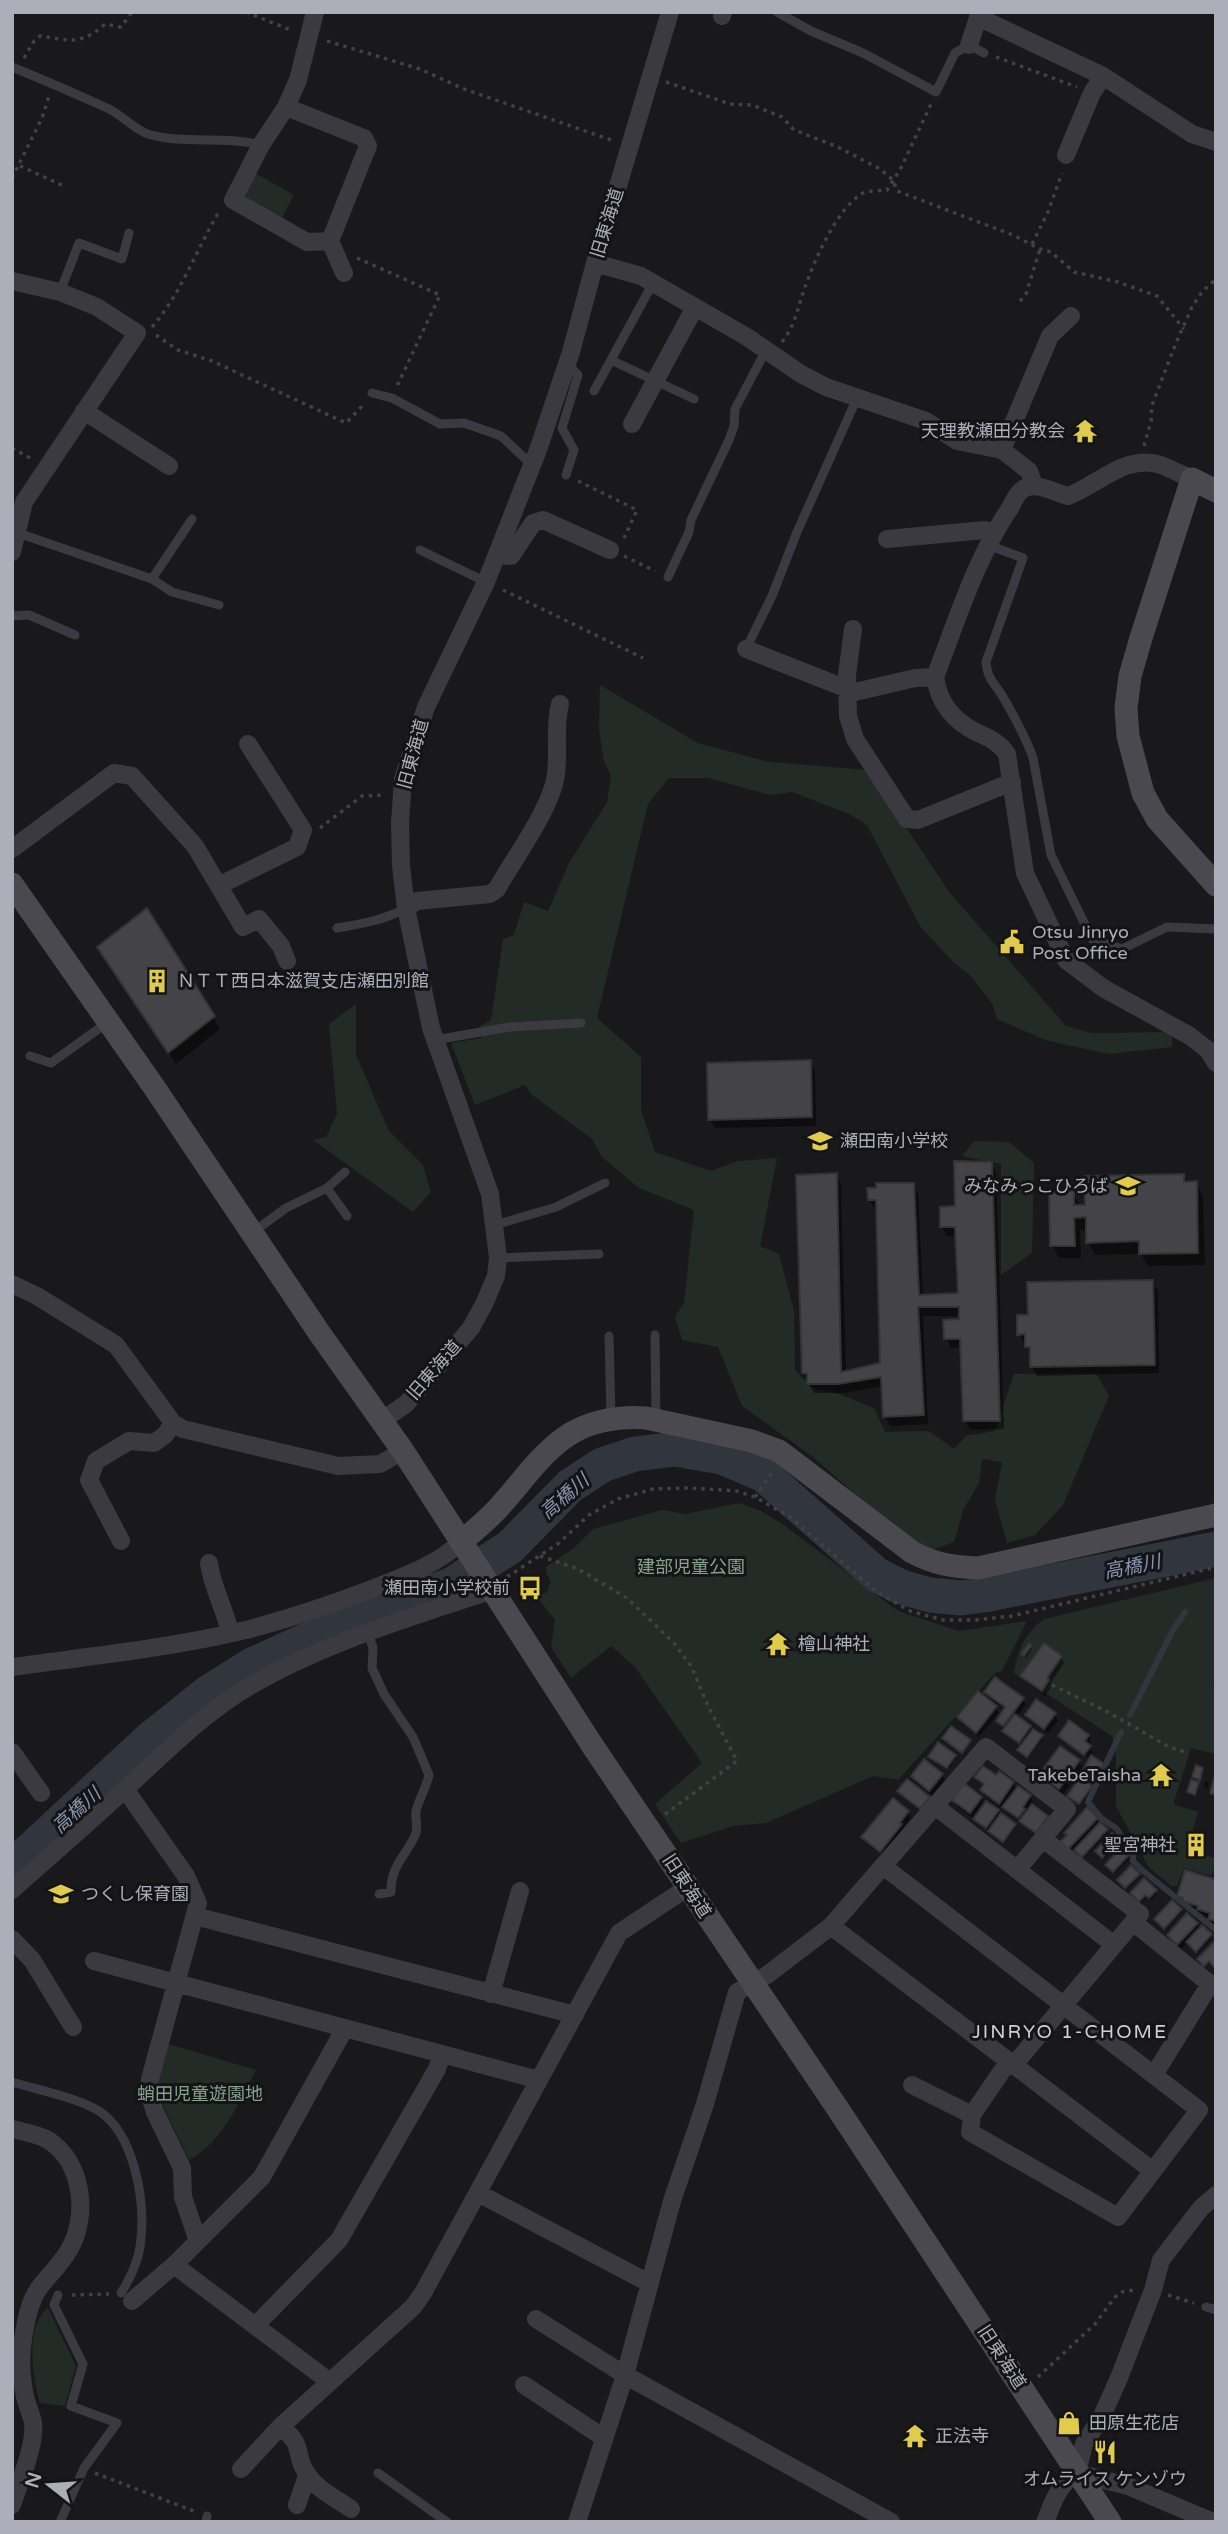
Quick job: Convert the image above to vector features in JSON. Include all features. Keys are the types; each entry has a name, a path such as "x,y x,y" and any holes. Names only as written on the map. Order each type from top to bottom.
{"street":[{"path":"314,12 298,79 286,107 261,145 233,200 307,242 332,244"},
{"name":"旧東海道","path":"670,12 568,363 486,582 426,707 403,779 401,866 406,908 435,1040 490,1194 498,1258 496,1276 471,1328 406,1404 382,1421 1110,2522"},
{"path":"976,49 979,14 1103,76 1192,134 1216,142"},
{"path":"1066,155 1092,93 1103,76"},
{"path":"286,107 364,138 368,146 332,244 344,273"},
{"path":"595,263 627,271 653,283 826,387 926,421 957,441 1002,450 1029,471 1034,485"},
{"path":"12,281 60,292 97,307 137,333 24,502 12,552"},
{"path":"632,424 695,307"},
{"path":"1002,450 1050,337 1071,316"},
{"path":"84,411 169,466"},
{"path":"1216,491 1159,464 1145,462 1117,470 1068,496 1034,485 1022,489 990,539 934,677 938,695 947,710 967,727 1000,744 1007,754 1025,873 1066,960 1103,988 1190,1036 1208,1050 1216,1063"},
{"path":"1192,479 1130,676 1126,708 1128,736 1143,793 1157,819 1216,885"},
{"path":"497,555 511,556 533,523 543,520 613,551"},
{"path":"887,540 985,530 990,539"},
{"path":"853,629 847,676 848,716 855,739 907,819 918,820 1012,782"},
{"path":"746,649 848,691 855,692 915,678 934,677"},
{"path":"406,908 417,901 490,894 496,889 543,811 556,776 555,724 560,704"},
{"path":"220,885 297,848 303,830 248,744"},
{"path":"12,849 114,773 132,776 195,846 243,927 259,919 281,946 287,961"},
{"path":"12,884 382,1421"},
{"path":"12,1284 37,1296 116,1345 173,1423 183,1429 338,1466 380,1464 403,1451"},
{"path":"12,1667 158,1647 230,1633 352,1597 420,1570 464,1547 564,1438 587,1426 611,1419 629,1417 656,1420 752,1441 779,1451 912,1552 929,1561 951,1567 978,1568 1216,1516"},
{"path":"121,1541 89,1480 96,1461 129,1441 154,1443 165,1435 173,1423"},
{"path":"208,1563 212,1584 226,1614 230,1633"},
{"path":"12,1890 216,1707 249,1686 331,1646 489,1585"},
{"path":"577,2522 625,2375 672,2201 705,2104 737,1992 767,1975 831,1926 986,1747 1067,1809 1017,1870"},
{"path":"12,1752 41,1793"},
{"path":"125,1789 186,1876 198,1903 150,2078 149,2093 155,2112 182,2168 183,2197 198,2241"},
{"path":"935,1806 1114,1945"},
{"path":"883,1866 1065,2004 1199,2110 1118,2217 970,2132 972,2115 1011,2064 1065,2004 1140,1914 1043,1839"},
{"path":"241,2469 280,2427 413,2306 423,2293 619,1933 688,1887"},
{"path":"491,1994 520,1891"},
{"path":"195,1916 575,2015"},
{"path":"1133,1922 1210,1984 1154,2075"},
{"path":"831,1926 1153,2171"},
{"path":"12,1939 32,1960 73,2027"},
{"path":"94,1961 539,2080"},
{"path":"127,2297 174,2265 262,2177 345,2028"},
{"path":"256,2326 339,2239 437,2069 442,2054"},
{"path":"912,2085 972,2115"},
{"path":"12,2129 45,2139 59,2148 77,2178 80,2201 78,2226 70,2249 37,2291 24,2331 21,2355 25,2395 33,2424 32,2441 12,2505"},
{"path":"478,2193 649,2283"},
{"path":"1045,2522 1056,2493 1066,2480 1077,2473 1084,2444 1102,2416 1153,2290 1161,2260 1201,2208 1216,2195"},
{"path":"174,2265 330,2382"},
{"path":"536,2319 625,2375 891,2522"},
{"path":"524,2385 604,2438"},
{"path":"280,2427 294,2438 307,2476 351,2509"},
{"path":"1077,2473 1128,2486 1213,2522"},
{"path":"297,2505 307,2476"}],"lane":[{"path":"777,12 936,92 955,53 976,49"},
{"path":"15,68 107,108 129,120 144,133 178,138 244,141 261,145"},
{"path":"60,292 79,243 121,259 129,233"},
{"path":"594,391 653,283"},
{"path":"668,577 689,531 691,520 729,440 734,426 735,409 769,353"},
{"path":"611,360 694,399"},
{"path":"566,475 574,450 562,428 578,375 568,363"},
{"path":"372,393 391,398 440,424 464,423 501,436 532,465"},
{"path":"746,649 772,596 797,532 858,398"},
{"path":"152,579 192,519"},
{"path":"18,533 152,579 172,592 219,605"},
{"path":"990,539 1023,558 986,662 987,677 1001,694 1028,744 1051,855 1092,939 1122,949 1167,927 1216,929"},
{"path":"420,550 486,582"},
{"path":"12,616 29,615 75,635"},
{"path":"337,928 363,924 406,908"},
{"path":"30,1056 51,1063 108,1022"},
{"path":"435,1040 510,1027 581,1023"},
{"path":"252,1233 286,1208 327,1188 345,1172"},
{"path":"495,1225 556,1207 605,1183"},
{"path":"327,1188 347,1216"},
{"path":"498,1258 598,1254"},
{"path":"655,1335 656,1420"},
{"path":"608,1336 611,1419"},
{"path":"368,1633 373,1648 372,1668 384,1694 413,1737 429,1775 415,1815 418,1826 415,1835 399,1859 391,1882 391,1892 379,1894"},
{"path":"12,2082 87,2105 101,2112 114,2126 138,2176 141,2238 127,2297"},
{"path":"58,2295 54,2305 82,2364 71,2406 117,2423 84,2468 60,2522"},
{"path":"378,2473 447,2522"}],"path":[{"path":"15,68 40,36 65,41 86,38 105,24 121,27 132,12"},
{"path":"246,12 309,36 420,69 464,89 631,146"},
{"path":"976,49 1092,93"},
{"path":"651,76 707,97 730,104 752,105 782,117 794,130 838,147 880,169 894,180 897,191 1051,252 1074,272 1118,282 1157,296 1184,329"},
{"path":"12,178 42,118 52,84"},
{"path":"769,353 789,333 805,287 830,233 845,209 863,192 887,190 936,92"},
{"path":"1032,244 1048,212 1067,160 1066,155"},
{"path":"20,166 64,186"},
{"path":"233,200 223,204 187,271 154,325 148,330 178,350 212,361 346,422 353,418 372,393"},
{"path":"332,244 440,295 391,398"},
{"path":"1020,301 1026,294 1040,249"},
{"path":"1145,462 1144,443 1151,421 1152,405 1176,343 1192,307 1202,292 1216,279"},
{"path":"12,448 46,466"},
{"path":"566,475 637,510 613,551 668,577"},
{"path":"486,582 643,658"},
{"path":"303,830 315,831 362,796 401,794"},
{"path":"755,1497 775,1468"},
{"path":"489,1585 559,1543 589,1515 618,1499 653,1489 737,1491 755,1497 790,1517 877,1591 910,1611 943,1620 1012,1616 1216,1567"},
{"path":"540,1556 578,1569 628,1598 674,1643 691,1666 709,1708 737,1761 648,1827"},
{"path":"1052,1685 1108,1712 1169,1747 1188,1753"},
{"path":"1023,2389 1096,2324 1115,2297 1122,2292 1153,2290 1211,2309"},
{"path":"58,2295 127,2297"},
{"path":"84,2468 206,2519"}],"green space":[{"path":"255,173 294,195 280,221 246,201 245,191"},
{"path":"600,685 698,743 769,762 868,770 950,893 1066,1026 1091,1033 1172,1032 1172,1047 1108,1054 1045,1040 997,1019 993,1005 970,975 954,963 920,926 867,825 849,814 792,792 770,795 708,778 669,778 648,804 597,1018 641,1057 641,1110 655,1152 711,1171 738,1161 777,1158 760,1246 779,1254 794,1311 795,1370 812,1388 839,1394 874,1408 885,1432 929,1431 954,1449 966,1436 995,1431 1014,1374 1096,1373 1109,1396 1063,1505 1035,1535 1007,1543 995,1500 1002,1462 982,1459 979,1483 964,1508 954,1542 932,1550 907,1540 813,1457 742,1406 718,1347 682,1340 675,1317 684,1303 694,1210 639,1188 602,1157 592,1139 531,1094 525,1085 475,1105 451,1043 482,1038 480,1026 491,1020 503,939 514,935 524,902 548,911 569,863 607,802 611,776 604,761 599,731"},
{"path":"356,1004 356,1055 389,1131 423,1165 431,1192 413,1212 313,1140 326,1137 337,1114 329,1024"},
{"path":"974,1141 1009,1142 1034,1163 1032,1253 1001,1275 1001,1164 962,1156"},
{"name":"建部児童公園","path":"739,1503 761,1511 784,1525 898,1611 959,1631 1027,1621 1002,1671 995,1673 898,1780 873,1776 766,1823 733,1826 681,1843 655,1804 702,1763 635,1667 611,1646 571,1678 551,1647 555,1620 537,1597 547,1592 551,1581 546,1567 574,1548 593,1529 662,1510 685,1514"},
{"name":"TakebeTaisha","path":"1216,1578 1216,1678 1213,1687 1216,1691 1216,1754 1191,1748 1174,1802 1175,1805 1198,1812 1188,1847 1190,1850 1214,1858 1216,1862 1212,1874 1208,1875 1184,1868 1177,1886 1171,1886 1148,1866 1116,1806 1116,1755 1112,1736 1014,1673 1023,1643 1044,1619"},
{"name":"蛸田児童遊園地","path":"168,2044 256,2070 221,2132 212,2143 189,2160 158,2095 158,2082"},
{"path":"48,2308 76,2366 65,2406 40,2403 35,2380 33,2339 40,2316"}],"building":[{"name":"ＮＴＴ西日本滋賀支店瀬田別館","path":"147,908 215,1016 168,1053 97,947"},
{"path":"811,1060 812,1117 708,1120 707,1063"},
{"path":"954,1161 992,1162 1000,1421 963,1421 960,1339 944,1339 943,1320 959,1319 959,1307 918,1307 924,1415 883,1417 881,1377 838,1384 807,1384 807,1374 802,1373 796,1175 837,1173 841,1372 880,1363 876,1200 868,1200 867,1188 876,1188 876,1183 914,1183 919,1295 958,1293 955,1227 940,1227 940,1207 955,1206"},
{"name":"みなみっこひろば","path":"1184,1174 1184,1182 1197,1181 1198,1253 1139,1254 1139,1241 1086,1243 1086,1217 1074,1218 1075,1246 1050,1246 1049,1191 1074,1191 1074,1205 1085,1205 1084,1176"},
{"path":"1153,1280 1155,1365 1030,1367 1030,1347 1025,1347 1025,1334 1017,1335 1017,1315 1028,1315 1027,1282"},
{"path":"1029,1643 1032,1645 1024,1656 1021,1654"},
{"path":"1044,1643 1062,1656 1047,1678 1049,1680 1042,1691 1020,1676"},
{"path":"995,1677 1024,1698 1003,1726 996,1721 1005,1707 984,1692"},
{"path":"978,1691 997,1706 976,1733 957,1717"},
{"path":"1036,1699 1056,1713 1044,1729 1025,1715"},
{"path":"1015,1714 1031,1726 1019,1743 1002,1731"},
{"path":"1069,1720 1089,1735 1085,1741 1091,1746 1084,1755 1058,1736"},
{"path":"951,1726 971,1740 962,1753 942,1738"},
{"path":"1033,1729 1043,1735 1027,1757 1017,1750"},
{"path":"938,1742 956,1755 947,1768 928,1757"},
{"path":"1060,1746 1080,1760 1059,1789 1049,1782 1053,1776 1043,1769"},
{"path":"1091,1755 1104,1764 1093,1780 1082,1772"},
{"path":"924,1759 943,1774 929,1791 911,1776"},
{"path":"1196,1765 1203,1768 1200,1780 1192,1777"},
{"path":"983,1766 996,1775 999,1771 1014,1782 999,1804 980,1790 984,1784 974,1777"},
{"path":"1080,1777 1092,1786 1079,1804 1067,1796"},
{"path":"907,1779 930,1797 920,1809 897,1791"},
{"path":"1214,1779 1216,1780 1216,1795 1210,1793"},
{"path":"1191,1780 1199,1782 1195,1795 1187,1792"},
{"path":"964,1783 982,1797 970,1813 952,1800"},
{"path":"1018,1786 1031,1795 1018,1818 1002,1807"},
{"path":"893,1798 909,1811 880,1852 861,1837"},
{"path":"986,1801 999,1810 986,1828 973,1819"},
{"path":"1032,1804 1048,1816 1036,1833 1019,1821"},
{"path":"1087,1807 1098,1818 1068,1849 1060,1842 1067,1835 1064,1833"},
{"path":"1001,1813 1016,1824 1003,1842 988,1831"},
{"path":"1100,1822 1108,1829 1082,1857 1074,1850"},
{"path":"1112,1833 1119,1839 1102,1858 1095,1851"},
{"path":"1119,1844 1130,1854 1113,1872 1105,1865 1117,1852 1115,1849"},
{"path":"1131,1865 1140,1874 1125,1888 1117,1880"},
{"path":"1185,1870 1214,1879 1216,1875 1216,1921 1208,1919 1210,1913 1197,1909 1198,1906 1182,1901 1183,1898 1177,1896"},
{"path":"1144,1878 1157,1890 1149,1898 1145,1895 1139,1902 1130,1893"},
{"path":"1172,1900 1182,1909 1164,1929 1154,1919"},
{"path":"1187,1913 1198,1923 1177,1945 1167,1935"},
{"path":"1202,1925 1212,1934 1196,1952 1186,1942"},
{"path":"1216,1940 1216,1963 1213,1966 1209,1961 1204,1966 1197,1959"}],"waterway":[{"name":"高橋川","path":"12,1867 149,1740 209,1692 252,1665 316,1636 453,1584 510,1547 570,1486 602,1465 635,1454 675,1449 722,1457 764,1475 877,1575 901,1587 930,1595 961,1598 984,1595 1216,1549"},
{"path":"1130,1715 1173,1630 1185,1612"},
{"path":"1121,1732 1088,1802 1101,1818 1117,1829 1133,1854 1133,1861 1216,1930"}],"place":[{"name":"天理教瀬田分教会","path":"1085,431"},
{"name":"Otsu Jinryo Post Office","path":"1012,942"},
{"name":"ＮＴＴ西日本滋賀支店瀬田別館","path":"157,981"},
{"name":"瀬田南小学校","path":"820,1141"},
{"name":"みなみっこひろば","path":"1128,1186"},
{"name":"瀬田南小学校前","path":"530,1588"},
{"name":"檜山神社","path":"778,1644"},
{"name":"TakebeTaisha","path":"1161,1775"},
{"name":"聖宮神社","path":"1196,1845"},
{"name":"つくし保育園","path":"61,1894"},
{"name":"田原生花店","path":"1069,2423"},
{"name":"正法寺","path":"915,2436"},
{"name":"オムライス ケンゾウ","path":"1105,2452"}],"district":[{"name":"JINRYO 1-CHOME","path":"1070,2031"}]}
